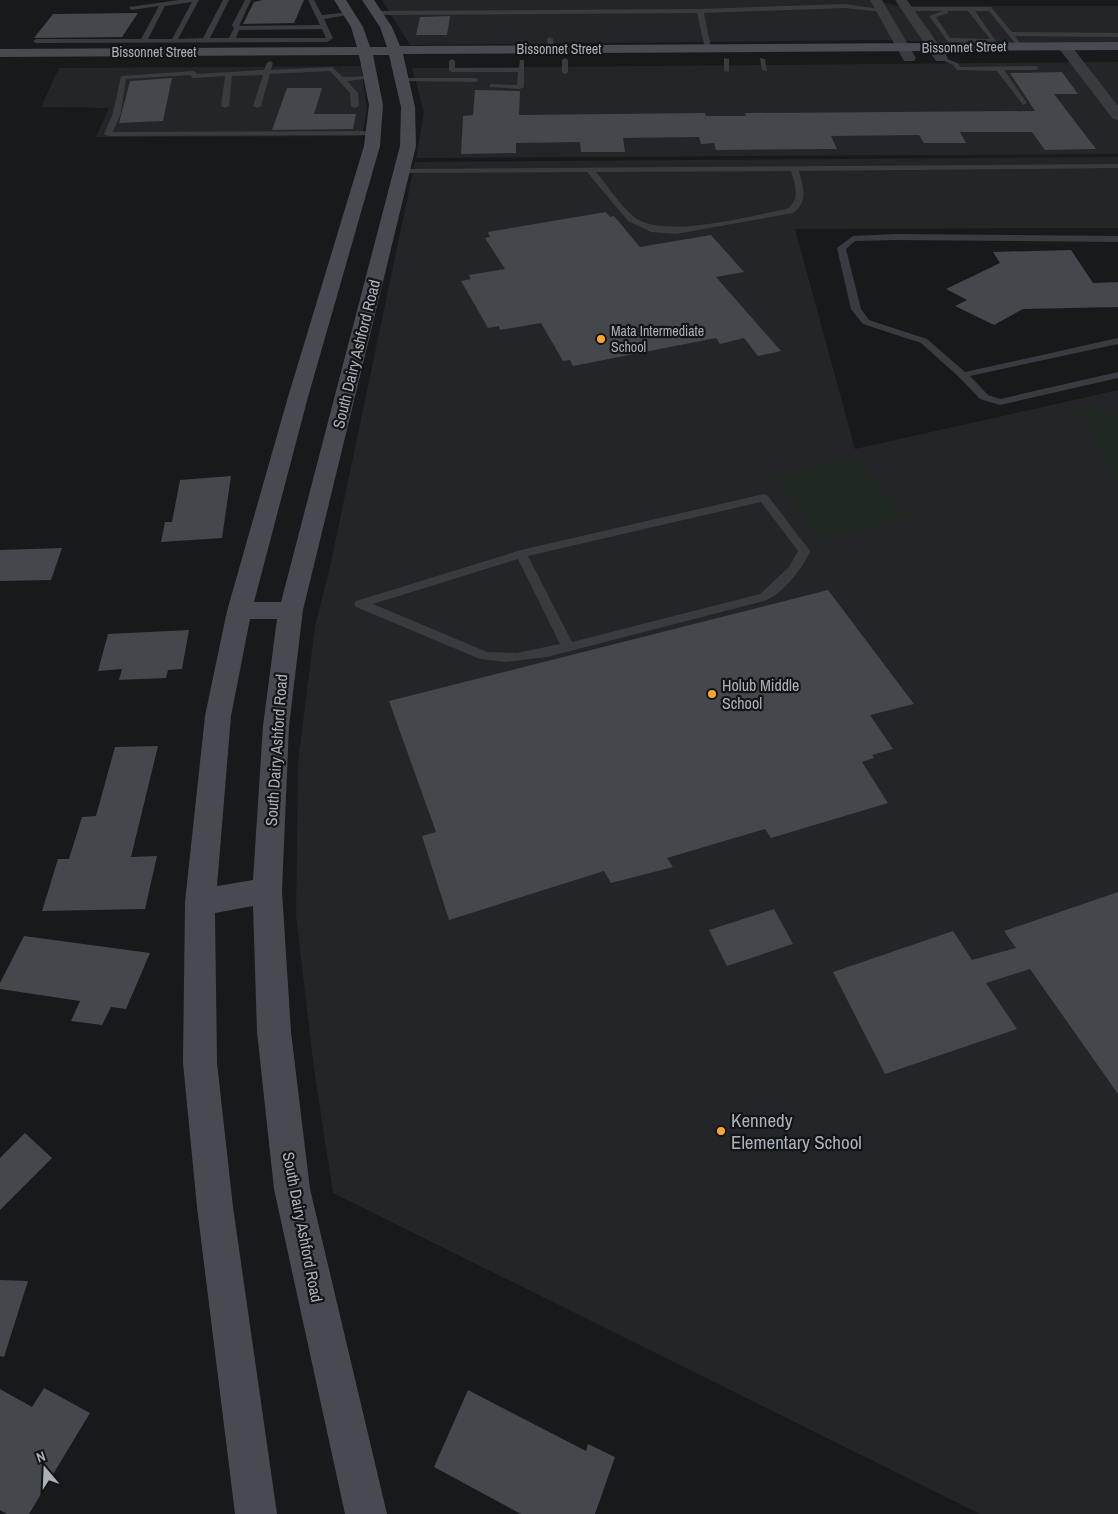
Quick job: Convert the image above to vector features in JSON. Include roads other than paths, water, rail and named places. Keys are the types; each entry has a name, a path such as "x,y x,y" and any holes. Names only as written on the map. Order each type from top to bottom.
{"main road":[{"name":"South Dairy Ashford Road","path":"256,1514 215,1207 200,1063 200,902 218,716 239,611 321,397 361,253 376,105 362,37 340,0"},
{"name":"South Dairy Ashford Road","path":"366,1514 292,1188 274,1032 267,891 276,726 290,610 321,397 361,253 402,171 408,146 408,107 397,56 377,13 368,0"},
{"path":"350,14 377,13"},
{"name":"Bissonnet Street","path":"397,56 451,71 522,71 565,66 937,52 991,42 1015,40 1118,57"},
{"name":"Bissonnet Street","path":"0,64 154,60 234,44 366,56 397,56 551,44 708,48 726,59 763,65 906,53"},
{"name":"Bissonnet Street","path":"937,52 1004,65 1057,46 1118,46"},
{"name":"Bissonnet Street","path":"0,53 154,60 268,68 333,66 366,56"},
{"path":"373,139 408,146"},
{"path":"239,611 290,610"},
{"path":"200,902 267,891"}],"street":[{"path":"906,53 879,5 905,5 937,52"},
{"path":"1057,46 1118,116"}],"lane":[{"path":"131,8 195,0"},
{"path":"195,0 174,40 154,60 123,77 117,113 108,134 373,139"},
{"path":"206,40 226,0"},
{"path":"234,44 238,28 235,25 248,0"},
{"path":"174,40 206,40 234,44 327,40 330,38 326,27 312,0"},
{"path":"142,40 163,4"},
{"path":"377,13 406,12 417,9 700,11 879,5"},
{"path":"905,5 971,10"},
{"path":"401,6 406,12"},
{"path":"991,42 948,40 932,16 940,12 991,9 1015,40"},
{"path":"971,10 991,42"},
{"path":"700,11 708,48"},
{"path":"322,17 350,14"},
{"path":"1035,26 1057,46 1118,35"},
{"path":"238,28 326,27"},
{"path":"36,41 142,40"},
{"path":"142,40 154,60 193,75 229,75 268,68 258,106"},
{"path":"1004,65 1036,68"},
{"path":"1004,65 1023,103"},
{"path":"333,66 354,93 355,106"},
{"path":"402,80 451,71 476,80 450,86 451,71"},
{"path":"522,71 520,86 491,80 522,71"},
{"path":"225,106 229,75"},
{"path":"342,79 371,78"},
{"path":"354,93 374,93"},
{"path":"402,171 1118,166"},
{"path":"589,169 631,219 639,225 663,231 790,211 797,206 801,193 794,168"},
{"path":"1118,239 895,237 853,239 841,248 856,309 866,322 924,341 963,375 984,397 1000,402 1118,376"},
{"path":"963,375 1118,341"},
{"path":"764,498 804,552 803,558 764,597 568,647 504,660 485,656 360,604 521,554 764,498"},
{"path":"521,554 568,647"}],"place":[{"name":"Mata Intermediate School","path":"601,339"},
{"name":"Holub Middle School","path":"712,694"},
{"name":"Kennedy Elementary School","path":"721,1131"}]}
